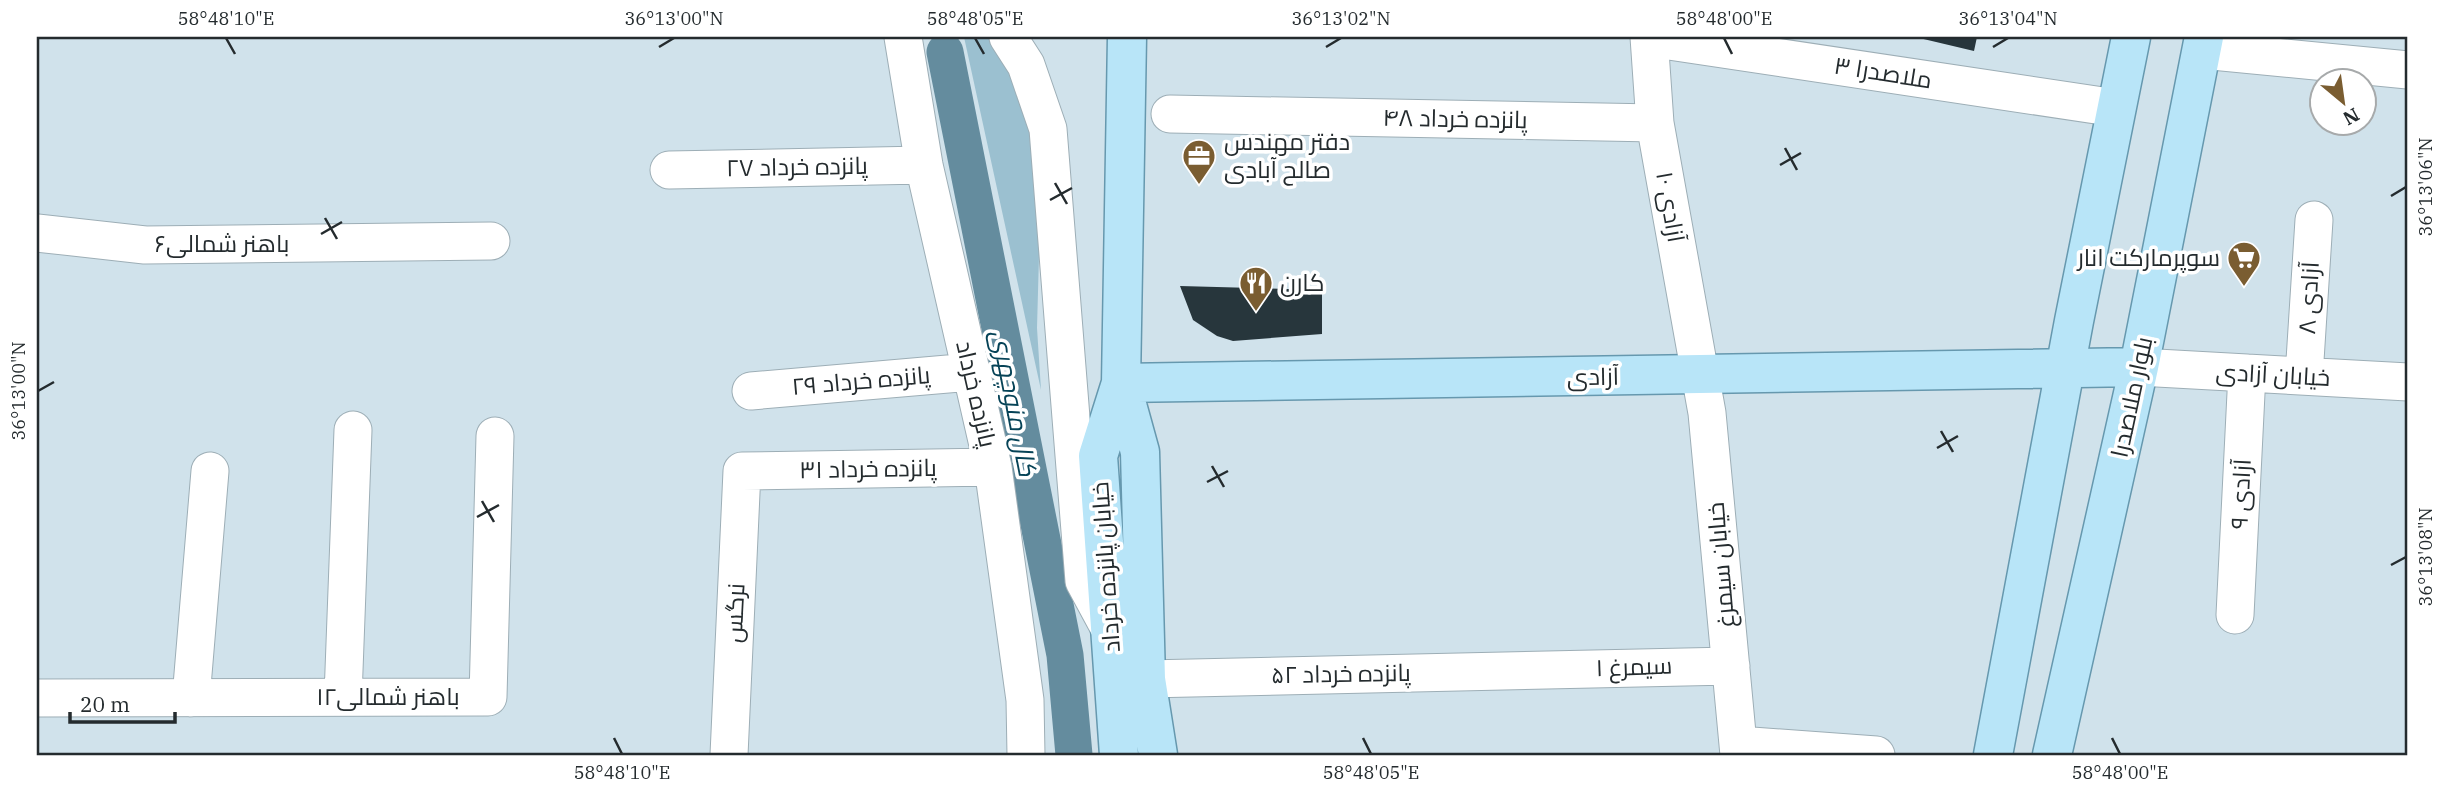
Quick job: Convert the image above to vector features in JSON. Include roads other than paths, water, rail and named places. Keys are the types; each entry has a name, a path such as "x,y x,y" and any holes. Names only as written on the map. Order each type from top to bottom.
{"main road":[{"name":"خیابان پانزده خرداد","path":"1127,37 1121,383 1140,452 1146,679 1158,755"},
{"path":"1993,755 2131,37"},
{"name":"بلوار ملاصدرا","path":"2052,755 2139,368 2203,43"},
{"name":"آزادی","path":"1121,383 2139,368"},
{"name":"خیابان پانزده خرداد","path":"1119,755 1098,456 1121,383"}],"street":[{"name":"پانزده خرداد","path":"904,37 923,165 993,467 1025,700 1026,755"},
{"path":"1008,37 1026,65 1048,129 1084,581 1111,631"},
{"name":"ملاصدرا ۳","path":"1649,37 2116,108"},
{"name":"آزادی ۱۰","path":"1649,37 1655,123 1701,376"},
{"path":"2203,43 2408,70"},
{"name":"پانزده خرداد ۴۸","path":"1170,114 1655,123"},
{"name":"پانزده خرداد ۲۷","path":"670,170 923,165"},
{"name":"آزادی ۸","path":"2304,376 2314,220"},
{"name":"باهنر شمالی۶","path":"37,233 145,245 491,241"},
{"name":"خیابان آزادی","path":"2139,368 2408,382"},
{"name":"پانزده خرداد ۲۹","path":"751,391 971,372"},
{"name":"آزادی ۹","path":"2235,615 2247,373"},
{"name":"خیابان سیمرغ","path":"1701,376 1738,750"},
{"path":"343,698 353,430"},
{"name":"باهنر شمالی۱۲","path":"37,698 488,697 495,436"},
{"name":"پانزده خرداد ۳۱","path":"742,471 993,467"},
{"path":"191,698 210,471"},
{"name":"نرگس","path":"729,755 742,471"},
{"name":"سیمرغ ۱","path":"1536,670 1731,666"},
{"name":"پانزده خرداد ۵۲","path":"1146,679 1536,670"},
{"path":"1738,750 1876,755"}],"waterway":[{"name":"کال منوچهری","path":"945,52 1065,655 1074,755"}],"place":[{"name":"دفتر مهندس صالح آبادی","path":"1199,186"},
{"name":"سوپرمارکت انار","path":"2244,288"},
{"name":"کارن","path":"1256,313"}]}
